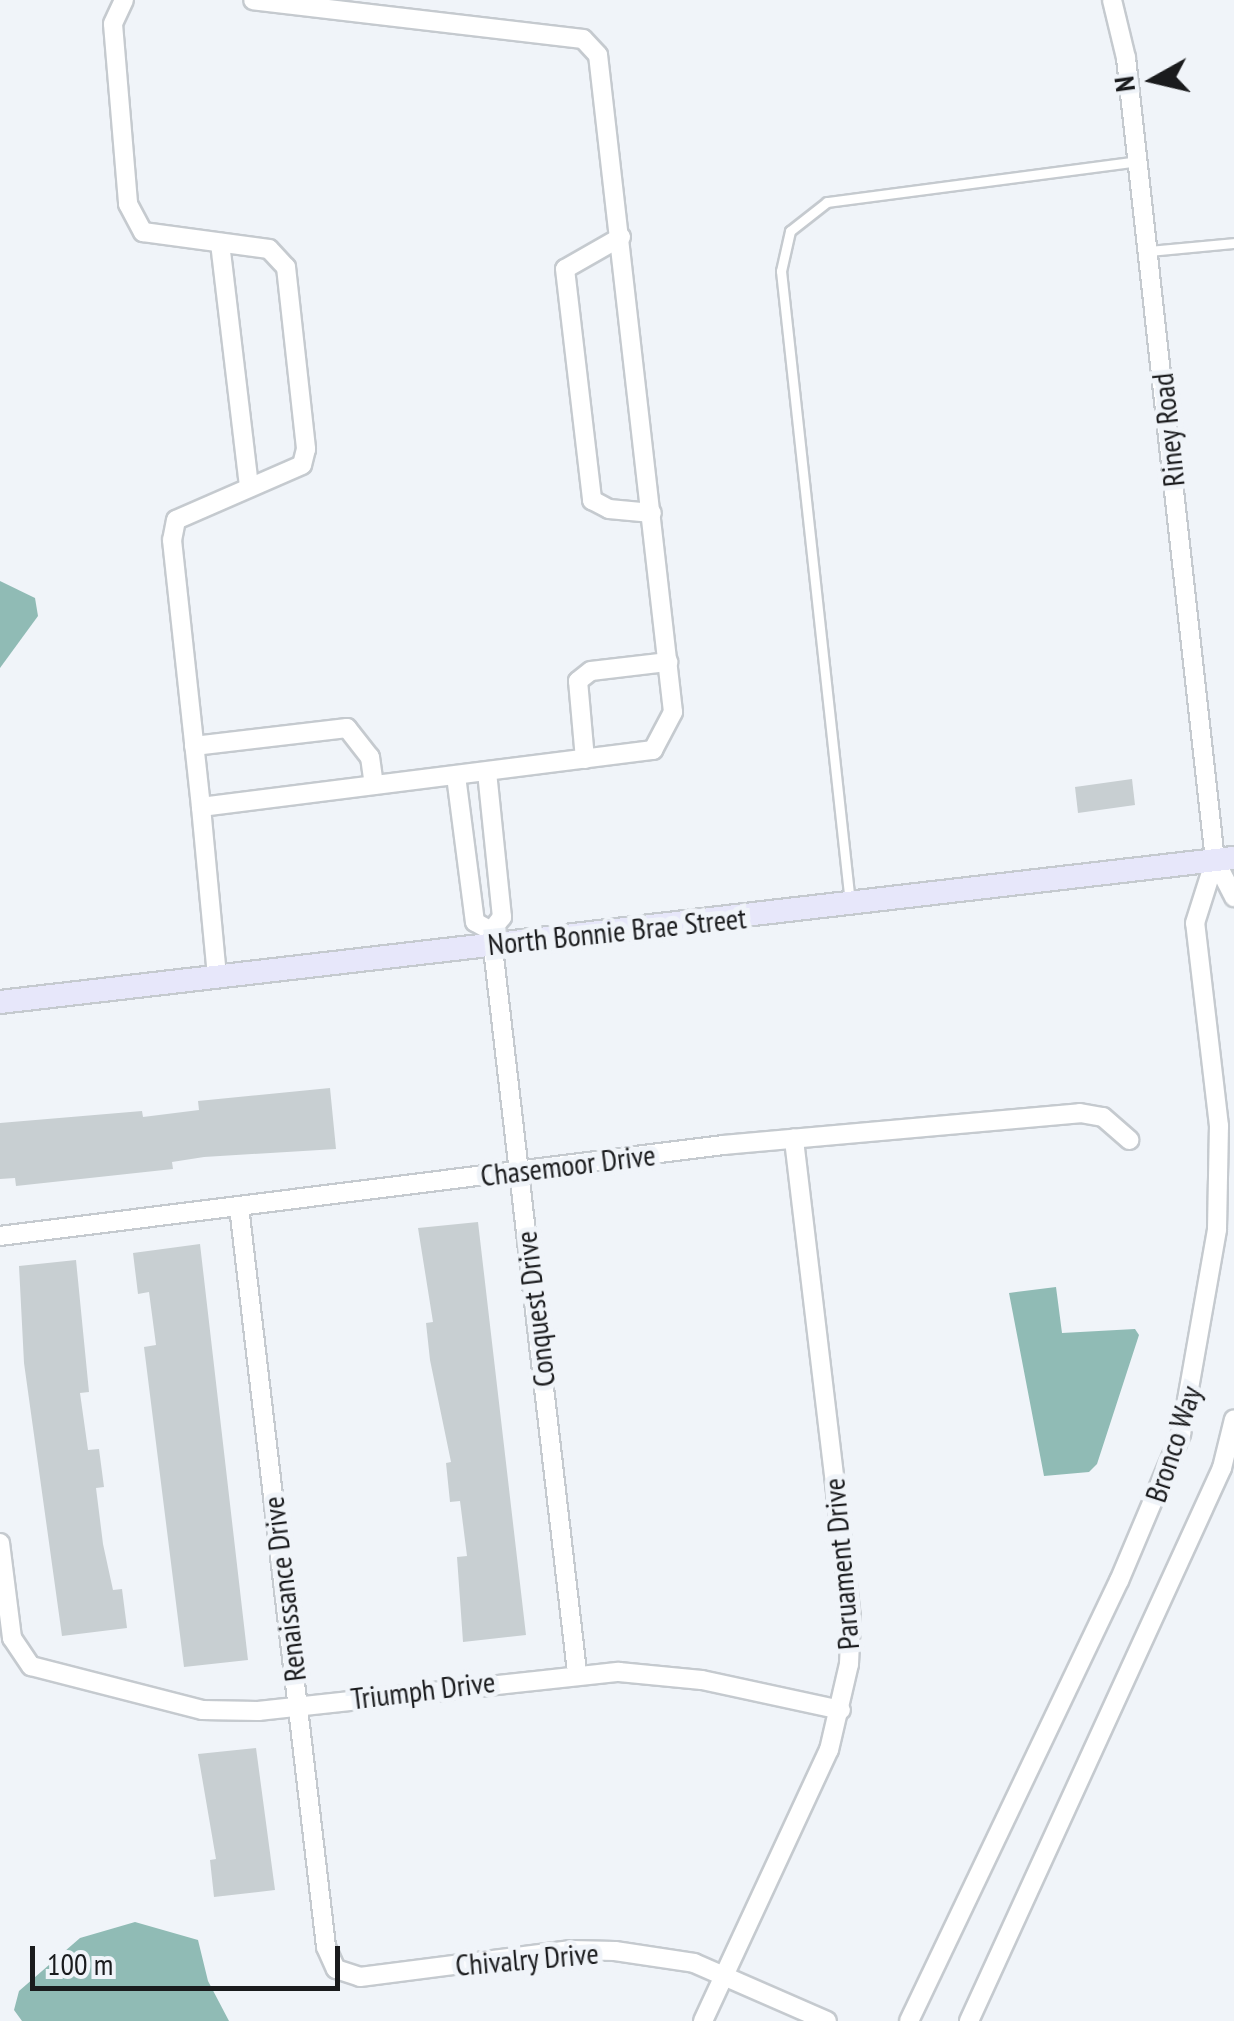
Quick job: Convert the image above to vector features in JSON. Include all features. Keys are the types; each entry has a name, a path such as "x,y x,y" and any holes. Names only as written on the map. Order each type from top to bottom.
{"main road":[{"name":"North Bonnie Brae Street","path":"0,1002 492,938 850,906 1225,859"}],"street":[{"path":"122,0 113,24 128,204 143,232 270,249 286,266 306,450 302,464 176,520 172,540 218,976"},
{"path":"201,807 653,750 667,734 674,712 598,54 583,39 253,0"},
{"name":"Riney Road","path":"1112,0 1138,162 1225,859"},
{"path":"621,237 565,270 592,500 608,509 652,513"},
{"path":"220,242 249,486"},
{"path":"585,759 578,680 591,671 668,662"},
{"path":"194,746 347,728 370,757 374,785"},
{"path":"456,776 475,922 492,938 502,917 487,772"},
{"path":"1225,859 1234,897"},
{"name":"Bronco Way","path":"908,2021 1119,1581 1182,1434 1199,1363 1217,1229 1219,1126 1195,923 1225,859"},
{"name":"Conquest Drive","path":"492,938 577,1672"},
{"name":"Chasemoor Drive","path":"0,1236 794,1138 1092,1113 1129,1140"},
{"name":"Paruament Drive","path":"703,2021 829,1750 841,1710 850,1618 794,1138"},
{"name":"Renaissance Drive","path":"240,1207 326,1948 336,1970"},
{"name":"Bronco Way","path":"969,2021 1214,1485 1234,1419"},
{"name":"Triumph Drive","path":"0,1543 16,1650 30,1666 202,1710 298,1706 577,1672 702,1680 841,1710"},
{"name":"Chivalry Drive","path":"336,1970 360,1977 571,1950 660,1956 726,1974 827,2021"}],"lane":[{"path":"850,906 782,272 790,232 827,202 1138,162"},
{"path":"1148,251 1234,243"}],"shaded area":[{"path":"0,581 35,598 38,616 0,668"},
{"path":"1056,1287 1062,1333 1135,1329 1139,1335 1097,1464 1089,1472 1044,1476 1009,1293"},
{"path":"135,1922 198,1940 208,1981 229,2021 22,2021 14,2010 19,1991 80,1938"}],"building":[{"path":"1132,779 1135,805 1078,813 1075,787"},
{"path":"330,1088 336,1149 204,1157 172,1162 173,1169 16,1186 15,1178 0,1179 0,1123 142,1111 143,1117 199,1110 198,1101"},
{"path":"478,1222 526,1635 463,1642 457,1557 467,1556 460,1501 450,1502 446,1463 451,1462 430,1360 426,1323 433,1322 418,1228"},
{"path":"200,1244 248,1660 184,1667 144,1347 156,1345 149,1292 138,1294 133,1253"},
{"path":"76,1260 89,1392 80,1393 88,1450 99,1449 104,1487 96,1488 103,1544 113,1590 122,1589 127,1628 62,1636 24,1363 19,1266"},
{"path":"256,1748 275,1890 214,1897 210,1860 216,1859 198,1754"}]}
